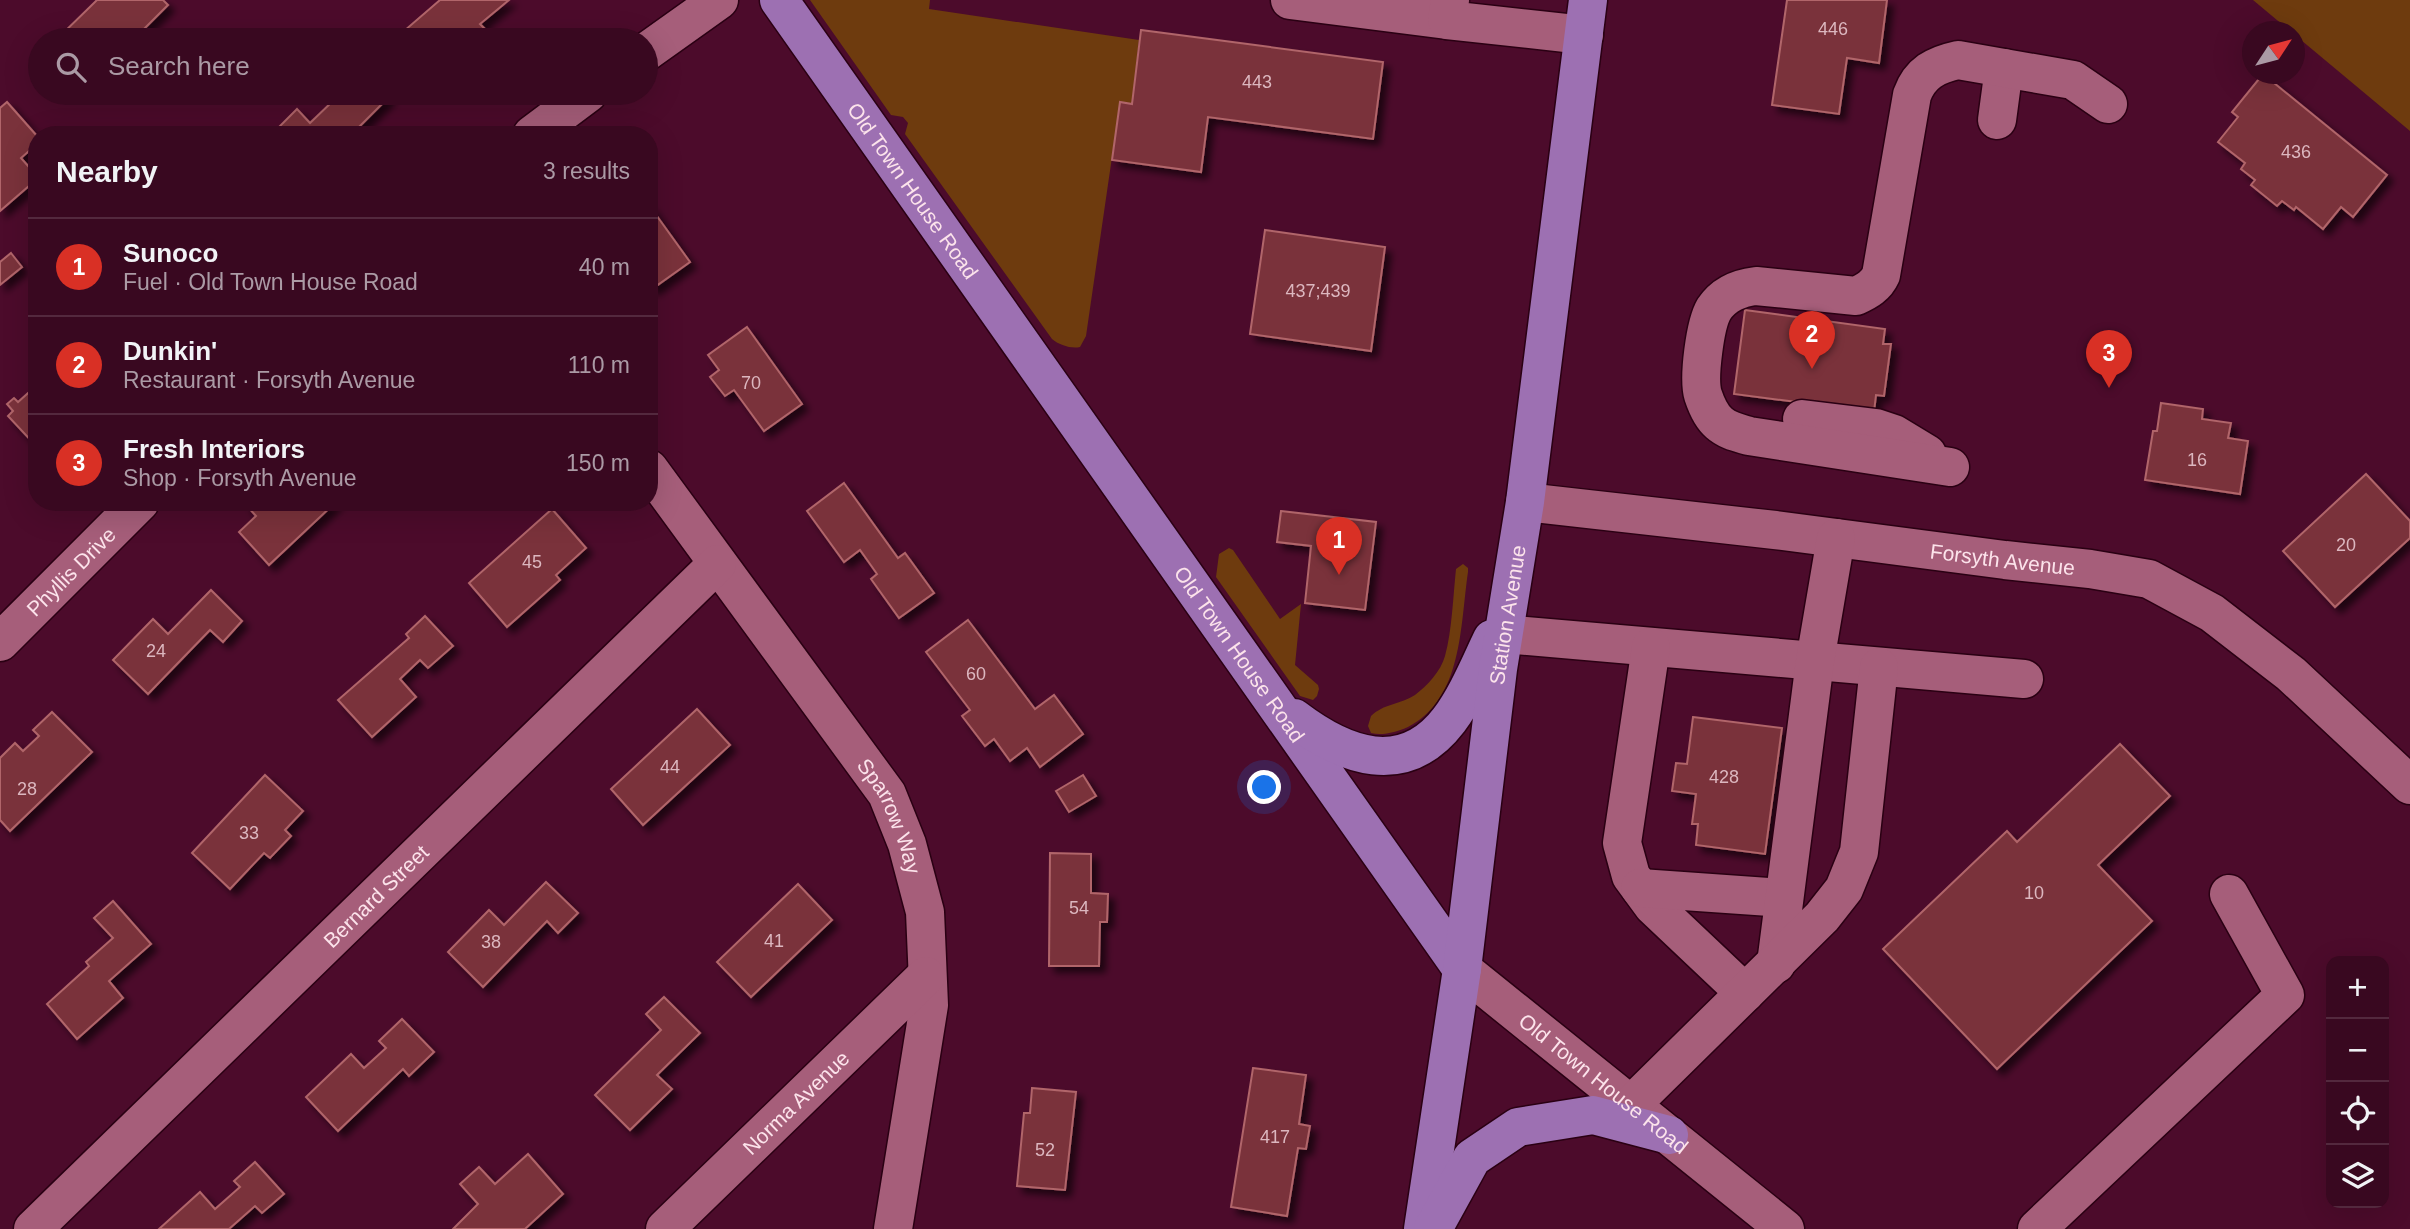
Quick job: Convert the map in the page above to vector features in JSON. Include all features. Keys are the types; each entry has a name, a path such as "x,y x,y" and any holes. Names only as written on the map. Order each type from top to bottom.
{"main road":[{"name":"Old Town House Road","path":"779,0 1462,969"},
{"name":"Station Avenue","path":"1423,1229 1462,969 1498,669 1525,502 1586,17"},
{"path":"1272,701 1317,735 1349,751 1370,757 1394,757 1414,749 1434,736 1449,721 1506,620"},
{"path":"1433,1229 1472,1158 1518,1127 1593,1115 1670,1135"}],"street":[{"path":"658,43 719,0"},
{"path":"1290,0 1586,17"},
{"path":"1950,467 1749,436 1732,431 1719,423 1702,393 1701,378 1708,325 1713,311 1721,300 1732,292 1756,286 1856,296 1867,290 1881,275 1912,95 1917,82 1928,71 1942,63 1958,60 2073,79 2108,104"},
{"path":"1997,120 2004,68"},
{"path":"544,126 572,105"},
{"name":"Sparrow Way","path":"658,482 887,794 907,844 925,912 929,1005 893,1229"},
{"name":"Forsyth Avenue","path":"1525,502 1836,537 2149,579 2212,613 2291,674 2410,785"},
{"name":"Phyllis Drive","path":"0,642 132,511"},
{"path":"1776,964 1815,661 1836,537"},
{"name":"Bernard Street","path":"33,1229 717,564"},
{"path":"1506,620 1651,647 2024,679"},
{"path":"1651,647 1622,842 1631,876 1653,906 1745,993"},
{"path":"1632,1104 1776,964 1822,917 1844,889 1859,852 1879,667"},
{"path":"1640,888 1784,898"},
{"path":"2037,1229 2285,995 2229,894"},
{"name":"Old Town House Road","path":"1462,969 1785,1229"},
{"name":"Norma Avenue","path":"665,1229 926,976"}],"shaded area":[{"path":"810,0 930,0 929,9 1139,40 1132,104 1120,102 1086,336 1080,347 1065,346 1052,339 905,134 908,123 903,117 891,115"},
{"path":"2253,0 2410,0 2410,131 2305,43 2305,21 2278,21"},
{"path":"1229,548 1280,619 1301,604 1295,665 1318,685 1317,696 1313,700 1300,696 1216,577 1219,554"},
{"path":"1463,564 1468,568 1468,572 1460,637 1449,680 1439,699 1426,715 1408,727 1390,733 1371,733 1368,726 1371,716 1415,695 1429,683 1440,667 1449,635 1456,569"}],"building":[{"path":"97,0 163,0 168,5 145,28 68,28"},
{"path":"440,0 509,0 480,24 484,28 407,28"},
{"path":"1787,0 1887,0 1879,63 1847,58 1839,114 1772,105"},
{"path":"1141,30 1383,62 1373,139 1208,117 1201,172 1112,160 1120,102 1132,104"},
{"path":"2255,84 2275,84 2387,175 2353,217 2341,207 2323,229 2296,207 2294,210 2282,201 2277,206 2251,185 2255,180 2241,169 2245,163 2218,142 2238,117 2232,112"},
{"path":"7,102 28,126 28,152 21,158 28,166 28,187 0,211 0,108"},
{"path":"329,105 381,105 360,126 280,126 297,109 310,123"},
{"path":"658,218 690,262 658,285"},
{"path":"1265,230 1385,247 1371,351 1250,334"},
{"path":"11,253 22,267 0,285 0,262"},
{"path":"1745,310 1885,329 1883,344 1891,344 1884,396 1876,395 1874,412 1734,394"},
{"path":"747,327 802,404 764,431 734,390 725,396 710,377 719,370 708,355"},
{"path":"28,393 28,437 8,416 13,411 7,404 14,398 18,402"},
{"path":"2161,403 2203,409 2202,419 2231,423 2228,438 2248,441 2240,494 2145,480 2153,431 2157,431"},
{"path":"2366,474 2410,521 2410,538 2335,607 2283,551"},
{"path":"844,483 898,558 905,553 934,593 899,618 871,579 877,574 860,550 844,562 807,511"},
{"path":"251,511 326,511 269,565 239,532 256,516"},
{"path":"550,511 554,511 586,548 556,575 560,580 507,627 469,583"},
{"path":"1281,511 1376,522 1365,610 1305,603 1311,546 1277,542"},
{"path":"211,590 242,621 223,642 210,630 148,694 113,660 153,619 168,634"},
{"path":"425,616 453,646 428,668 420,660 400,679 416,697 372,737 338,700 409,638 406,634"},
{"path":"968,620 1035,709 1054,695 1083,734 1040,767 1027,748 1010,761 994,739 985,746 962,716 970,710 926,652"},
{"path":"697,709 730,745 643,825 611,789"},
{"path":"52,712 92,752 10,831 0,820 0,758 15,743 23,751 39,736 33,730"},
{"path":"1693,717 1782,728 1765,854 1696,845 1698,824 1692,824 1696,794 1672,791 1676,763 1687,764"},
{"path":"2120,744 2170,796 2098,865 2152,921 1997,1069 1883,949 2007,831 2017,842"},
{"path":"265,775 303,811 285,830 291,836 270,858 264,853 230,889 192,853"},
{"path":"1083,775 1096,796 1069,812 1056,791"},
{"path":"1050,853 1091,854 1091,893 1108,894 1107,922 1100,922 1099,966 1049,966"},
{"path":"546,882 578,913 558,933 547,921 483,987 448,952 489,910 504,925"},
{"path":"798,884 832,920 751,997 717,962"},
{"path":"113,901 151,944 109,981 123,998 77,1039 47,1004 89,966 86,962 113,938 94,918"},
{"path":"664,997 700,1033 657,1075 672,1089 630,1130 595,1095 661,1030 646,1014"},
{"path":"402,1019 434,1052 409,1076 403,1069 338,1131 306,1097 351,1054 364,1068 386,1048 379,1041"},
{"path":"1253,1068 1306,1075 1299,1124 1310,1126 1306,1149 1298,1148 1287,1216 1231,1207"},
{"path":"1032,1088 1076,1092 1065,1190 1017,1186 1024,1113 1030,1113"},
{"path":"528,1154 563,1194 525,1229 453,1229 478,1204 460,1184 479,1167 495,1184"},
{"path":"255,1162 284,1194 262,1213 255,1206 229,1229 159,1229 200,1192 215,1209 240,1187 234,1181"}],"place":[{"name":"Dunkin'","path":"1812,369"},
{"name":"Fresh Interiors","path":"2109,388"},
{"name":"Sunoco","path":"1339,575"}]}
